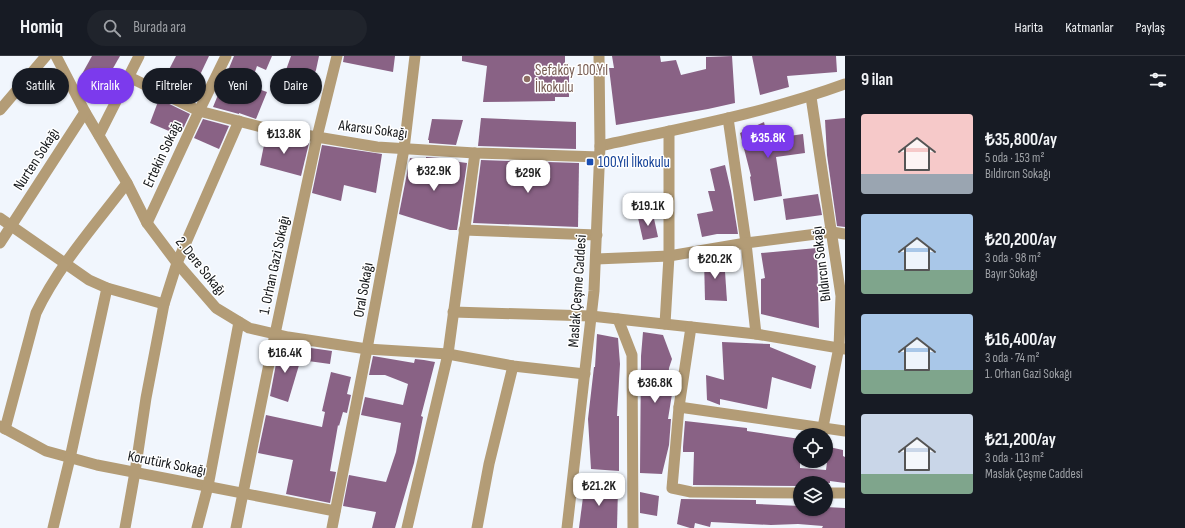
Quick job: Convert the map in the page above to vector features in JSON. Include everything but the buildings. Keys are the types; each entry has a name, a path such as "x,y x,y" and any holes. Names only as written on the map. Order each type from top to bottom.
{"street":[{"path":"0,110 46,56"},
{"name":"2. Dere Sokağı","path":"56,56 85,112 127,183 147,223 177,264 216,308 239,322 249,328 274,334 367,349 448,354 513,366 585,374"},
{"path":"133,68 139,56"},
{"name":"Ertekin Sokağı","path":"147,223 226,56"},
{"name":"1. Orhan Gazi Sokağı","path":"236,528 274,334 316,136 337,56"},
{"name":"Oral Sokağı","path":"332,528 404,148 415,56"},
{"name":"Maslak Çeşme Caddesi","path":"567,528 594,291 600,151 599,56"},
{"name":"Akarsu Sokağı","path":"134,79 199,111 269,129 377,147 475,153 600,151 669,131 811,97 845,84"},
{"name":"Bıldırcın Sokağı","path":"811,97 841,296 842,348 823,428"},
{"path":"99,135 115,104"},
{"name":"Nurten Sokağı","path":"0,243 85,112"},
{"path":"728,118 746,243 756,334"},
{"path":"125,528 146,398 164,304 177,264 239,121"},
{"path":"665,324 669,256 669,131"},
{"path":"407,528 448,354 475,153"},
{"path":"3,428 36,313 45,295 65,263 127,183"},
{"path":"0,218 89,280 107,288 164,304"},
{"path":"464,230 597,235"},
{"path":"596,259 669,256 746,243 832,232 845,234"},
{"path":"54,528 107,288"},
{"path":"454,312 592,316 756,334 842,348"},
{"path":"618,319 632,355 633,528"},
{"path":"198,528 208,486 239,322"},
{"path":"691,327 679,407 672,488 691,492 793,493"},
{"path":"477,528 489,464 513,366"},
{"path":"679,407 823,428"},
{"name":"Korutürk Sokağı","path":"3,428 46,451 97,465 335,511"},
{"path":"833,429 845,431"},
{"path":"833,493 845,493"}],"place":[{"name":"Sefaköy 100.Yıl İlkokulu","path":"527,79"},
{"name":"100.Yıl İlkokulu","path":"590,162"}]}
